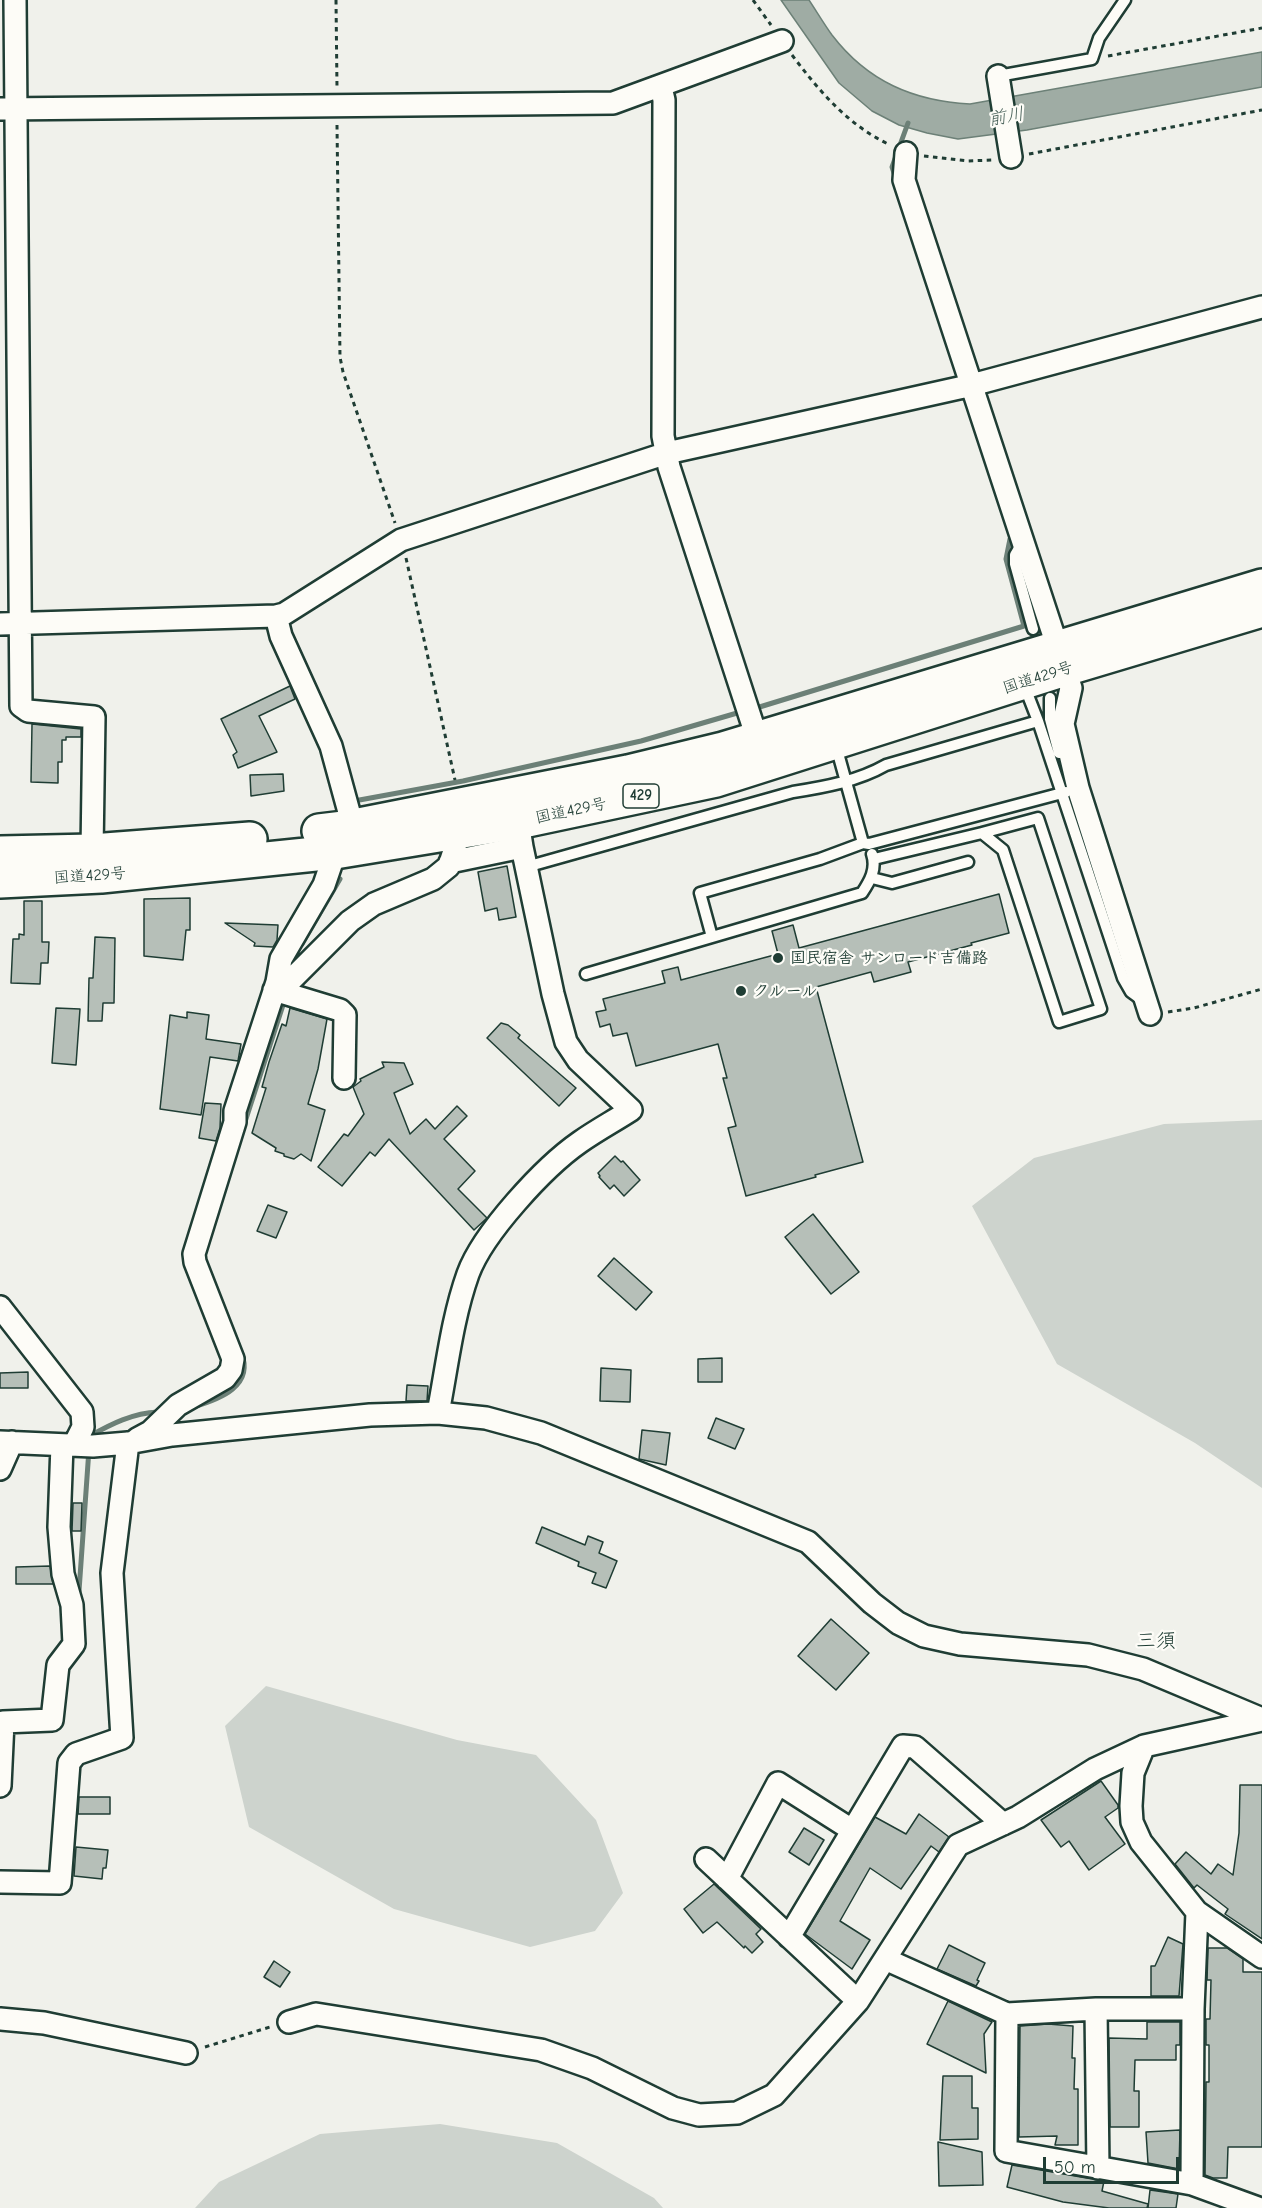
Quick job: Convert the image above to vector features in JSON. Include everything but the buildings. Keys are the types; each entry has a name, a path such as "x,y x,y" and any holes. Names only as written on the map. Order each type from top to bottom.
{"highway":[{"name":"国道429号","path":"0,853 81,860 340,840 456,820 520,833 716,780 831,730 1052,648 1262,586"},
{"name":"国道429号","path":"1052,648 1262,610"},
{"name":"国道429号","path":"520,833 628,772 751,720 831,730 1036,690 1052,648"},
{"name":"国道429号","path":"0,881 81,860"}],"street":[{"path":"15,0 8,109 9,624 21,706 28,711 94,717 81,860"},
{"path":"8,109 613,103 782,41"},
{"path":"998,78 1011,154"},
{"path":"661,87 664,100 663,436 669,467 751,720"},
{"path":"901,150 904,180 967,386 1023,543 1052,648 1071,688 1063,724 1070,791 1148,1009"},
{"path":"9,624 284,614 401,540 667,453 967,386 1262,307"},
{"path":"128,1443 150,1432 178,1405 225,1378 231,1370 233,1359 195,1262 194,1254 235,1122 235,1111 275,986 281,958 324,885 349,812 331,746 281,636 276,616"},
{"path":"275,986 292,979 350,921 374,904 433,879 449,866 456,820"},
{"path":"438,1413 455,1317 469,1272 486,1238 555,1162 579,1142 631,1110 578,1060 566,1042 553,994 520,833"},
{"path":"275,986 340,1010 345,1015 344,1078"},
{"path":"0,1307 82,1412 83,1427 59,1527 63,1574 72,1605 74,1644 58,1665 52,1720 3,1722 0,1786"},
{"path":"0,1469 6,1442 78,1446 128,1443 172,1435 370,1415 438,1413 486,1418 541,1433 808,1542 872,1603 898,1623 924,1636 960,1644 1088,1655 1143,1669 1262,1719"},
{"path":"0,1882 60,1883 69,1763 76,1754 122,1738 112,1573 128,1443"},
{"path":"290,2022 316,2014 541,2050 592,2068 673,2108 699,2115 737,2113 774,2095 858,2001 958,1845 1038,1805 1095,1769 1144,1746 1262,1719"},
{"path":"789,1937 903,1746 915,1747 1003,1824"},
{"path":"1144,1746 1134,1773 1132,1822 1141,1842 1197,1912 1262,1957"},
{"path":"727,1879 778,1783 852,1830"},
{"path":"706,1859 858,2001"},
{"path":"1192,2184 1193,2009 1197,1912"},
{"path":"885,1959 1007,2014 1096,2009 1193,2009"},
{"path":"1096,2009 1098,2168"},
{"path":"1007,2014 1006,2151 1192,2184 1258,2208"},
{"path":"0,2019 44,2023 186,2053"}],"lane":[{"path":"998,78 1092,59 1099,38 1125,0"},
{"path":"1023,543 1015,555 1015,564 1052,648"},
{"path":"1036,690 1038,721 1070,791"},
{"path":"1036,690 1050,719 1070,791"},
{"path":"520,833 819,788 867,776 886,765 1038,721"},
{"path":"586,974 862,893 872,878 874,859 866,843 831,730"},
{"path":"712,937 700,892 819,859 866,843 1070,791"},
{"path":"874,859 1038,818 1101,1009 1059,1022 1004,850 982,833"},
{"path":"872,878 892,883 968,862"}],"path":[{"path":"336,0 340,357 343,372 401,540 426,645 456,820"},
{"path":"753,0 817,88 840,112 859,128 901,150 968,160 1262,110"},
{"path":"1092,59 1262,28"},
{"path":"1148,1009 1194,1008 1262,989"},
{"path":"186,2053 290,2022"}],"shaded area":[{"path":"1262,1120 1262,1488 1195,1443 1057,1364 972,1206 1034,1158 1164,1124"},
{"path":"266,1686 457,1740 536,1755 596,1820 623,1893 595,1931 530,1947 394,1909 249,1827 225,1726"},
{"path":"440,2124 557,2143 654,2198 663,2208 195,2208 219,2182 320,2134"}],"water":[{"name":"前川","path":"781,0 809,0 832,35 861,65 894,86 930,99 970,104 1262,52 1262,87 1027,130 958,139 899,125 872,111 839,83"}],"waterway":[{"path":"896,179 892,167 908,123"},
{"path":"753,709 1024,626 1006,559 1010,539 1015,535"},
{"path":"354,801 463,781 641,741 744,711"},
{"path":"302,944 340,879"},
{"path":"244,1125 285,999"},
{"path":"193,1407 224,1395 239,1382 244,1364 241,1352"},
{"path":"90,1440 90,1436 122,1420 140,1414 158,1412"},
{"path":"79,1591 89,1449"}],"place":[{"name":"国民宿舎 サンロード吉備路","path":"778,958"},
{"name":"クルール","path":"741,991"}],"district":[{"name":"三須","path":"1156,1641"}]}
